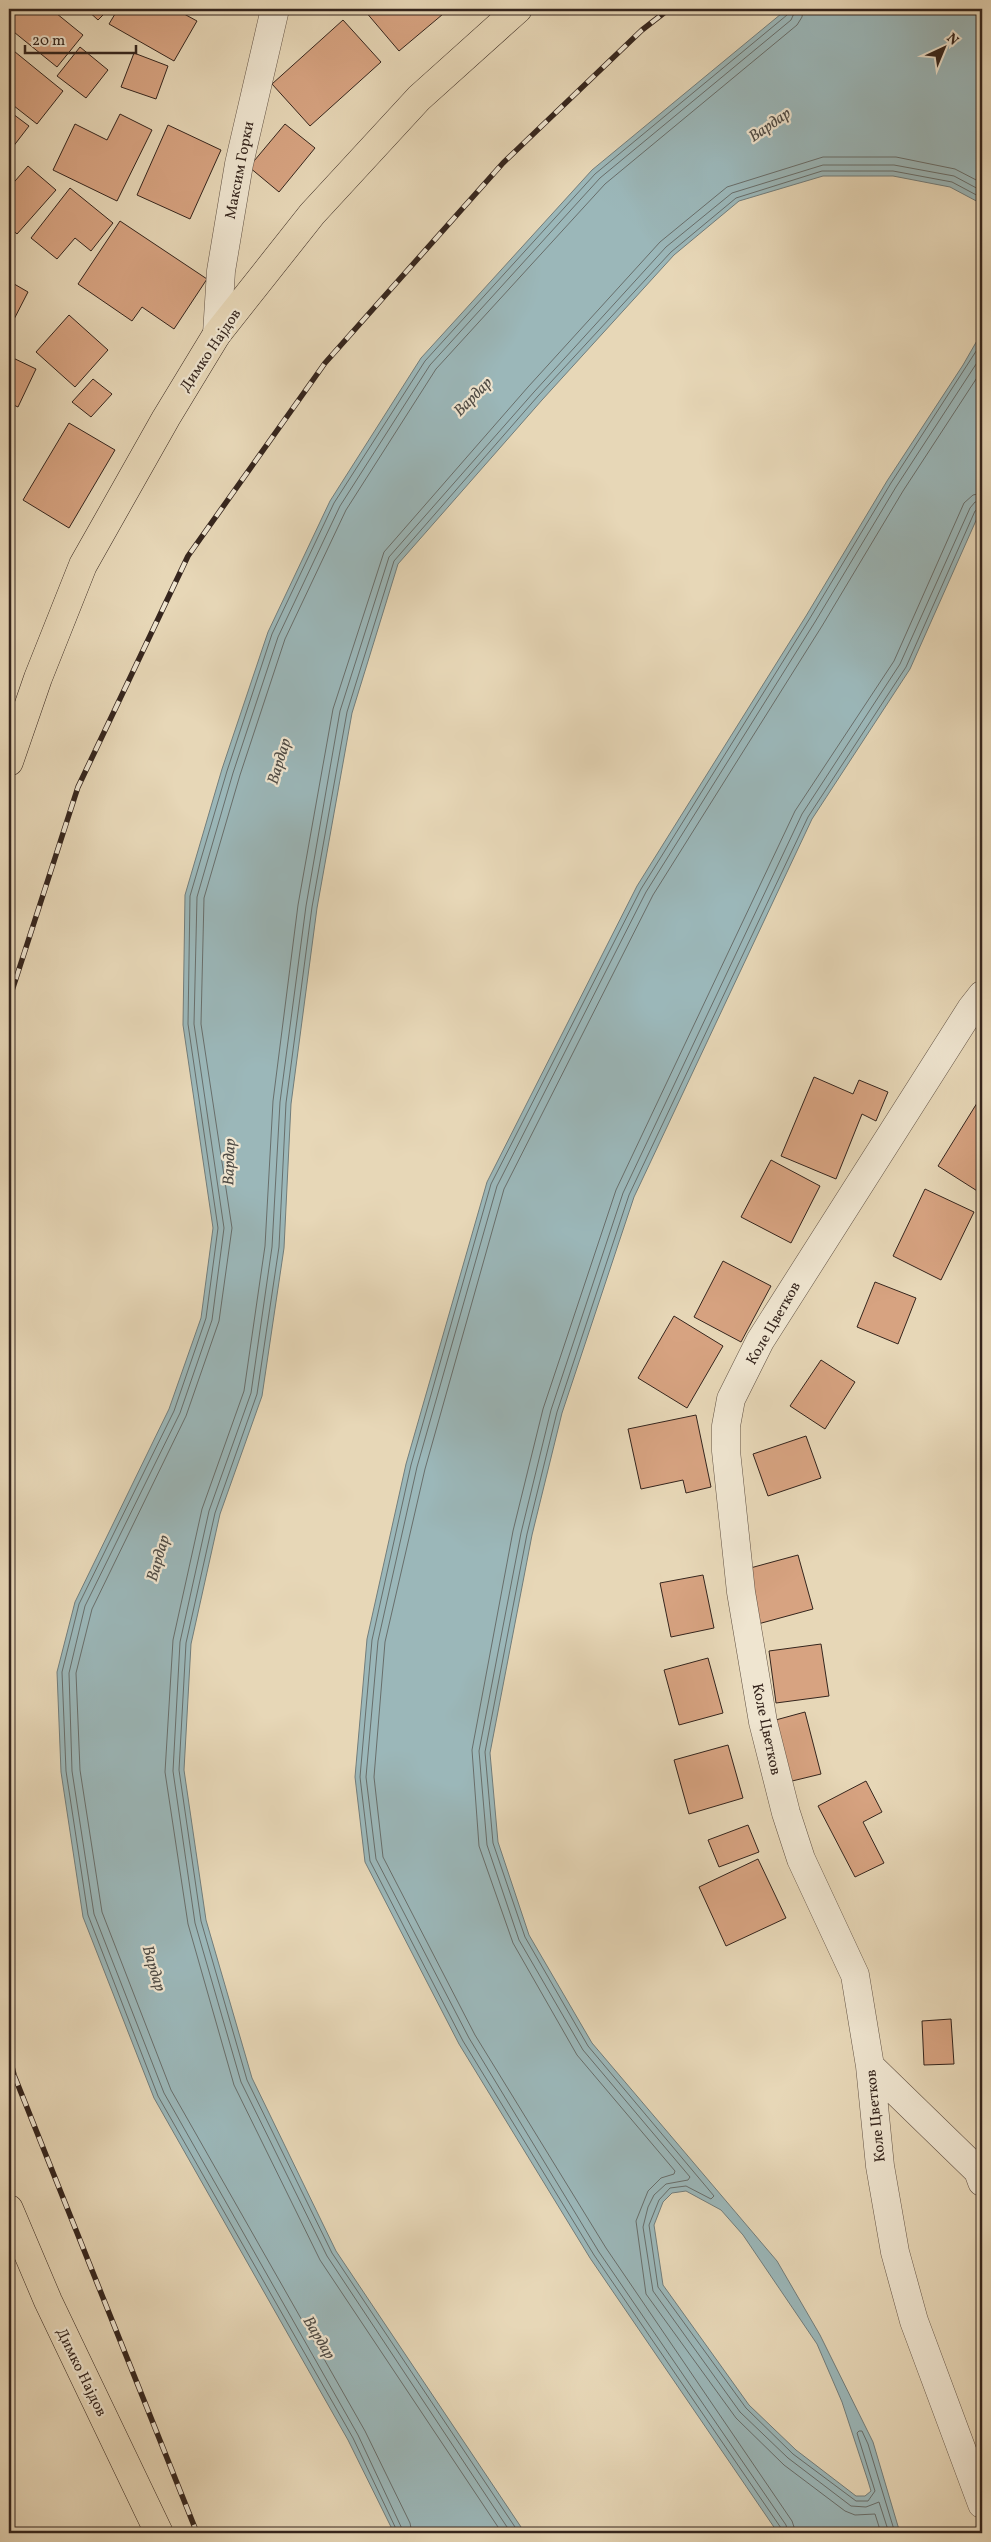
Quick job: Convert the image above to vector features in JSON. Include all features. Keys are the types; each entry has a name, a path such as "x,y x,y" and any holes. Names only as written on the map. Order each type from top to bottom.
{"main road":[{"name":"Димко Најдов","path":"9,762 38,678 83,565 166,418 217,334 312,214 419,98 518,9"},
{"name":"Димко Најдов","path":"9,2209 48,2301 159,2533"}],"street":[{"name":"Максим Горки","path":"217,334 221,271 238,174 261,61 275,9"},
{"name":"Коле Цветков","path":"982,995 965,1017 760,1341 731,1399 726,1426 726,1451 741,1592 763,1722 786,1813 801,1859 855,1975 870,2066 880,2166 895,2252 914,2321 982,2504"},
{"path":"870,2066 978,2171 982,2182"}],"water":[{"name":"Вардар","path":"787,9 982,9 982,204 950,187 893,176 823,176 739,201 674,255 542,400 398,564 352,713 317,908 291,1104 284,1248 262,1396 220,1514 191,1644 184,1770 206,1920 252,2078 336,2251 525,2533 394,2533 348,2440 154,2098 83,1917 61,1772 57,1672 75,1602 169,1409 201,1318 213,1228 183,1025 185,895 222,769 268,632 330,501 421,358 592,170"},
{"path":"982,332 982,507 910,669 812,819 634,1197 562,1413 532,1535 490,1753 498,1842 529,1935 592,2043 777,2261 820,2335 873,2442 900,2533 778,2533 590,2258 459,2044 365,1862 355,1777 367,1639 406,1464 487,1182 637,886 806,616 887,481 963,365","holes":["686,2191 721,2210 743,2235 817,2344 842,2402 868,2481 871,2491 865,2496 856,2496 796,2450 749,2405 663,2285 654,2225 663,2202 672,2193"]}],"building":[{"path":"16,9 51,9 83,35 57,67 9,28 9,18"},
{"path":"86,9 109,9 98,20"},
{"path":"118,9 175,9 197,21 174,61 109,24"},
{"path":"368,9 449,9 399,51 365,11"},
{"path":"343,20 381,62 310,126 272,84"},
{"path":"9,47 63,91 37,124 9,102"},
{"path":"80,47 108,70 86,98 57,76"},
{"path":"134,53 168,66 156,99 121,87"},
{"path":"9,111 29,126 9,152"},
{"path":"120,114 152,130 117,201 53,170 75,124 107,140"},
{"path":"285,124 315,148 279,192 249,167"},
{"path":"168,125 221,150 190,219 137,195"},
{"path":"28,166 56,190 17,234 9,227 9,188"},
{"path":"70,188 113,223 91,251 75,238 57,259 31,238"},
{"path":"120,221 207,279 174,329 142,307 132,321 78,284"},
{"path":"9,281 28,292 9,329"},
{"path":"69,315 108,350 75,387 36,352"},
{"path":"9,356 36,369 18,407 9,403"},
{"path":"93,379 112,394 91,417 72,402"},
{"path":"69,423 115,450 69,528 23,500"},
{"path":"814,1077 853,1094 859,1080 888,1092 876,1121 862,1114 836,1179 781,1156"},
{"path":"982,1095 982,1194 938,1166"},
{"path":"771,1160 820,1186 791,1243 741,1217"},
{"path":"925,1189 974,1212 941,1280 893,1256"},
{"path":"723,1261 771,1286 741,1342 694,1317"},
{"path":"875,1282 916,1298 898,1344 857,1327"},
{"path":"674,1316 723,1346 687,1408 638,1378"},
{"path":"821,1360 855,1382 825,1429 790,1406"},
{"path":"696,1415 711,1487 686,1493 683,1480 641,1489 628,1429"},
{"path":"806,1436 821,1478 768,1496 753,1454"},
{"path":"798,1555 813,1609 758,1624 743,1570"},
{"path":"703,1575 714,1628 671,1637 660,1583"},
{"path":"821,1644 829,1696 776,1703 769,1651"},
{"path":"708,1658 723,1713 679,1725 664,1670"},
{"path":"805,1712 821,1774 788,1782 772,1721"},
{"path":"728,1745 743,1798 689,1814 674,1760"},
{"path":"866,1781 882,1812 863,1822 884,1863 855,1877 818,1806"},
{"path":"748,1825 759,1852 719,1867 708,1840"},
{"path":"758,1859 786,1918 726,1946 699,1887"},
{"path":"951,2019 954,2064 924,2065 922,2021"}],"railway":[{"path":"9,1000 78,787 188,556 325,363 503,163 642,30 669,9"},
{"path":"9,2054 14,2075 197,2533"}]}
